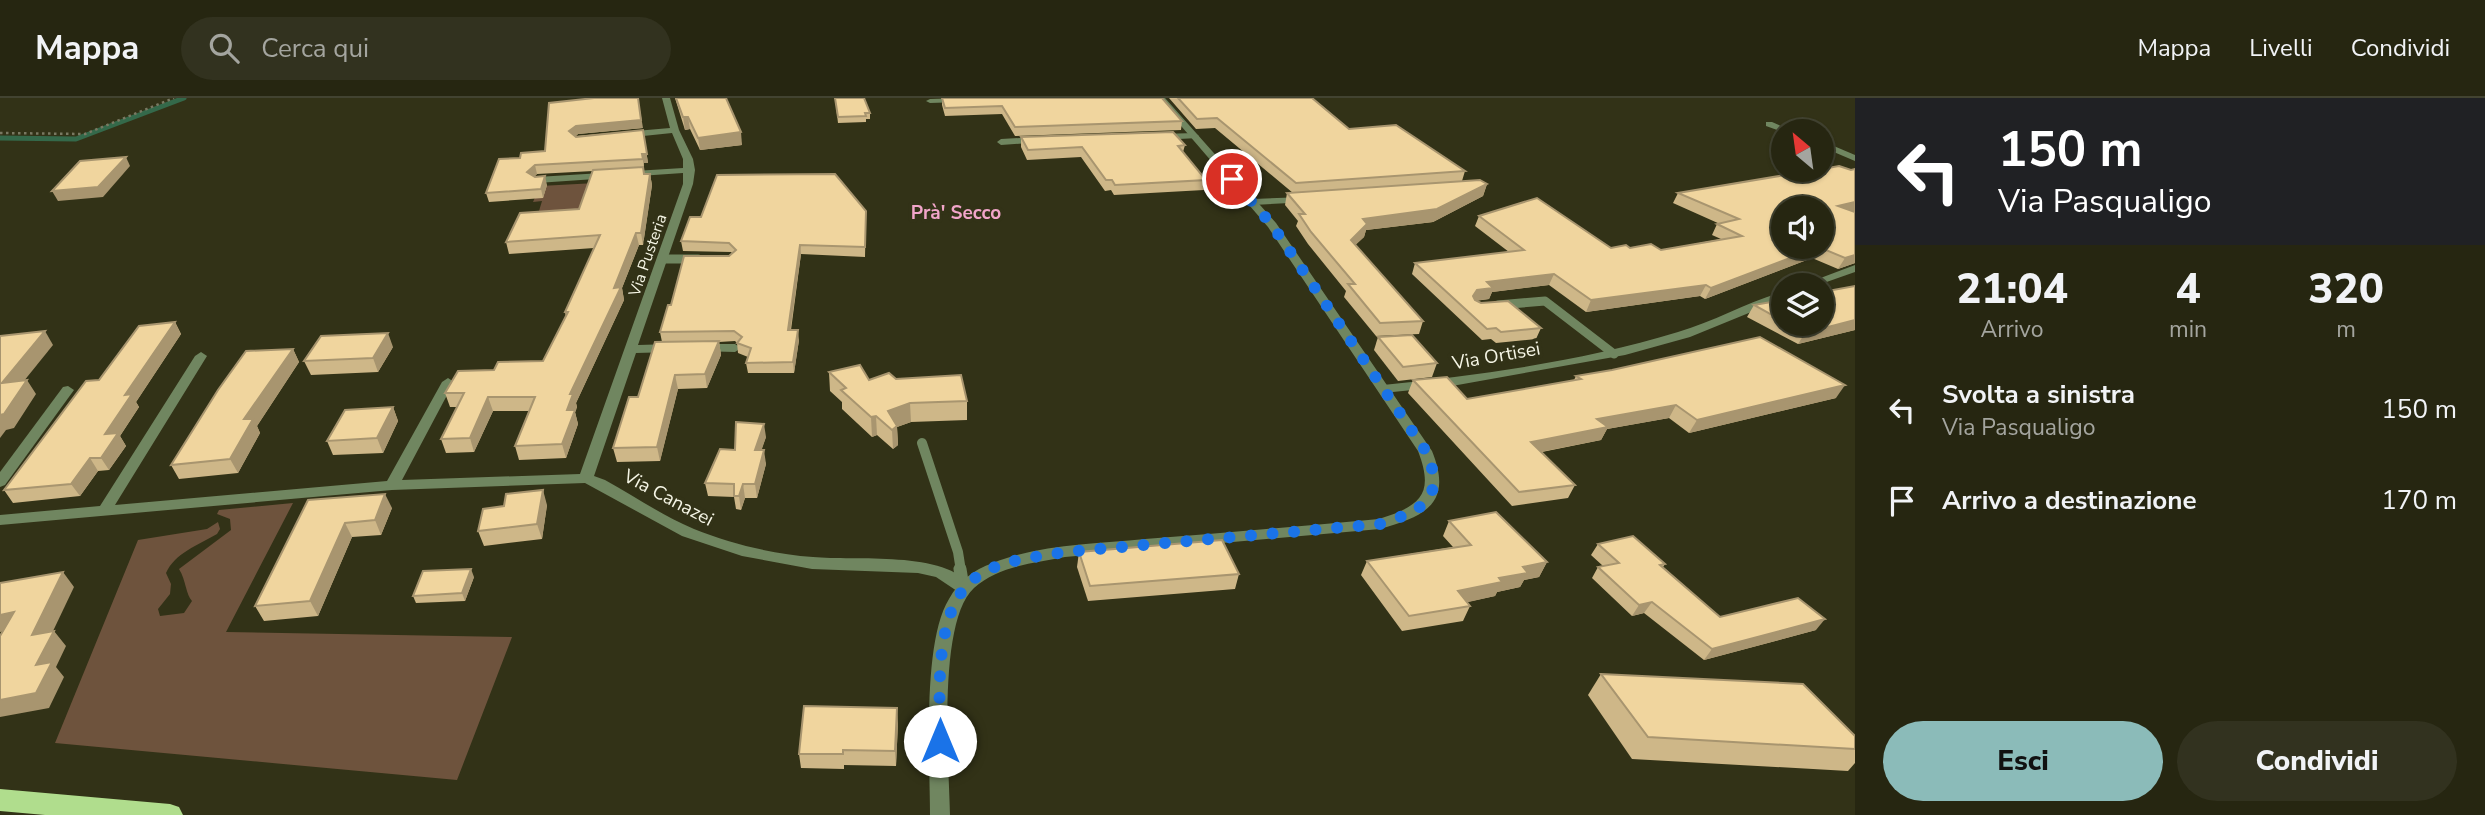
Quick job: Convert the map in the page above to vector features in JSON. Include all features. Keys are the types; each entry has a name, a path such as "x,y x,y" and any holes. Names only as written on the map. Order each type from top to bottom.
{"main road":[{"path":"0,800 170,815"}],"street":[{"path":"537,180 690,170 666,98"},
{"path":"940,815 940,667 952,606 964,587 982,573 1027,558 1065,552 1380,524 1405,516 1420,507 1430,495 1436,481 1425,450 1272,225 1161,98"},
{"path":"930,101 967,100"},
{"path":"620,136 675,130"},
{"path":"1149,138 1195,136"},
{"path":"1001,142 1052,139"},
{"path":"1834,149 1855,158"},
{"name":"Via Pusteria","path":"586,478 688,184 690,170"},
{"path":"1253,202 1315,199"},
{"path":"1834,276 1855,268"},
{"name":"Via Ortisei","path":"1383,389 1452,382 1614,354 1686,334 1771,300"},
{"path":"631,349 735,348"},
{"path":"104,511 201,356"},
{"path":"392,485 448,382"},
{"path":"0,482 68,390"},
{"name":"Via Canazei","path":"0,520 392,485 586,478 687,531 742,551 812,563 918,567 941,572 964,587"}],"lane":[{"path":"662,259 703,259"},
{"path":"1490,306 1545,302 1614,354"},
{"path":"922,443 958,552 964,587"}],"path":[{"path":"0,133 85,134 174,98"}],"shaded area":[{"path":"596,183 585,213 526,219 529,212 539,211 542,201 533,202 540,186"},
{"path":"293,503 226,632 512,637 457,780 55,743 138,540 207,529 218,522 220,529 217,534 181,555 166,573 171,584 170,594 158,609 160,616 184,613 192,601 179,569 231,530 230,519 217,514 219,510"}],"building":[{"path":"594,98 638,98 641,120 576,126 569,131 576,137 643,130 647,154 642,154 643,159 535,165 527,172 535,177 545,176 541,189 486,193 499,159 520,158 521,153 545,151 549,103"},
{"path":"676,98 726,98 741,132 698,138 688,117 683,117"},
{"path":"835,98 864,98 870,113 865,113 866,116 838,117"},
{"path":"942,98 1162,98 1182,121 1015,127 1002,106 945,108"},
{"path":"1178,98 1312,98 1349,129 1396,125 1465,171 1296,183 1217,118 1197,119"},
{"path":"1173,132 1185,145 1178,146 1206,180 1115,185 1112,180 1106,180 1082,147 1028,150 1021,137"},
{"path":"126,157 98,187 52,191 80,161"},
{"path":"643,167 644,174 650,174 641,233 636,233 614,288 621,287 570,394 573,394 567,410 575,410 562,444 515,446 535,397 488,397 470,438 441,439 464,393 445,393 458,371 494,370 498,362 543,361 568,312 565,312 600,235 506,242 520,213 579,209 593,170"},
{"path":"1834,167 1855,169 1855,202 1838,206 1855,212 1855,255 1845,258 1834,253 1834,196 1771,196 1771,259 1787,259 1711,288 1706,285 1591,300 1554,274 1487,282 1493,288 1477,290 1473,296 1475,300 1481,303 1508,301 1541,328 1501,332 1496,328 1487,329 1415,263 1524,250 1479,216 1537,198 1611,248 1651,244 1661,250 1742,236 1717,224 1739,219 1678,193 1771,177 1771,182 1834,182"},
{"path":"835,174 866,211 865,247 800,245 788,330 798,330 793,362 746,363 751,348 737,343 742,337 734,331 660,332 668,305 671,305 684,256 729,256 736,250 729,243 681,241 690,217 701,217 717,175"},
{"path":"1480,180 1487,184 1437,209 1363,219 1367,224 1351,240 1423,321 1380,323 1348,284 1355,284 1311,232 1299,214 1305,214 1287,193"},
{"path":"1855,286 1855,320 1834,325 1834,290"},
{"path":"1771,302 1771,314 1754,305"},
{"path":"175,322 125,395 132,394 105,434 118,433 101,458 90,458 71,484 4,490 86,381 99,380 139,326"},
{"path":"45,331 2,383 27,380 4,414 0,415 0,336"},
{"path":"388,333 373,358 304,361 321,336"},
{"path":"1412,335 1437,363 1403,367 1378,337"},
{"path":"1760,337 1845,385 1697,420 1676,405 1597,419 1608,427 1531,442 1575,485 1519,492 1413,380 1447,377 1467,399 1581,379 1576,376"},
{"path":"719,341 705,374 675,375 657,447 613,448 629,397 638,397 655,342"},
{"path":"293,349 244,419 253,419 230,459 171,465 246,351"},
{"path":"860,365 869,380 889,373 896,379 961,375 967,401 910,403 888,411 897,426 892,430 876,416 871,417 841,390 846,388 829,372"},
{"path":"393,407 377,438 327,441 345,410"},
{"path":"736,422 764,424 755,450 764,450 755,484 743,484 739,496 734,496 734,484 705,483 720,449 735,450"},
{"path":"543,490 537,524 478,531 483,509 504,506 506,494"},
{"path":"385,494 375,520 345,523 310,601 255,606 308,500"},
{"path":"1496,512 1547,562 1523,567 1528,573 1499,578 1502,582 1458,591 1470,606 1409,616 1367,561 1471,545 1449,521"},
{"path":"1633,536 1665,564 1660,565 1720,617 1798,598 1825,619 1712,649 1652,602 1639,605 1598,567 1619,563 1598,544"},
{"path":"1222,540 1239,574 1090,586 1079,552"},
{"path":"471,569 462,593 413,596 423,571"},
{"path":"63,572 32,635 54,631 36,665 52,662 36,693 0,700 0,636 14,612 0,615 0,583"},
{"path":"1601,674 1803,684 1855,736 1855,749 1648,737"},
{"path":"804,706 897,708 895,751 843,750 843,754 799,754"}],"waterway":[{"path":"0,138 76,139 184,98"}],"district":[{"name":"Prà' Secco","path":"956,212"}],"route":[{"path":"940,741 940,667 952,606 964,587 982,573 1015,561 1065,552 1380,524 1405,516 1420,507 1430,495 1436,481 1425,450 1272,225 1232,179"}]}
